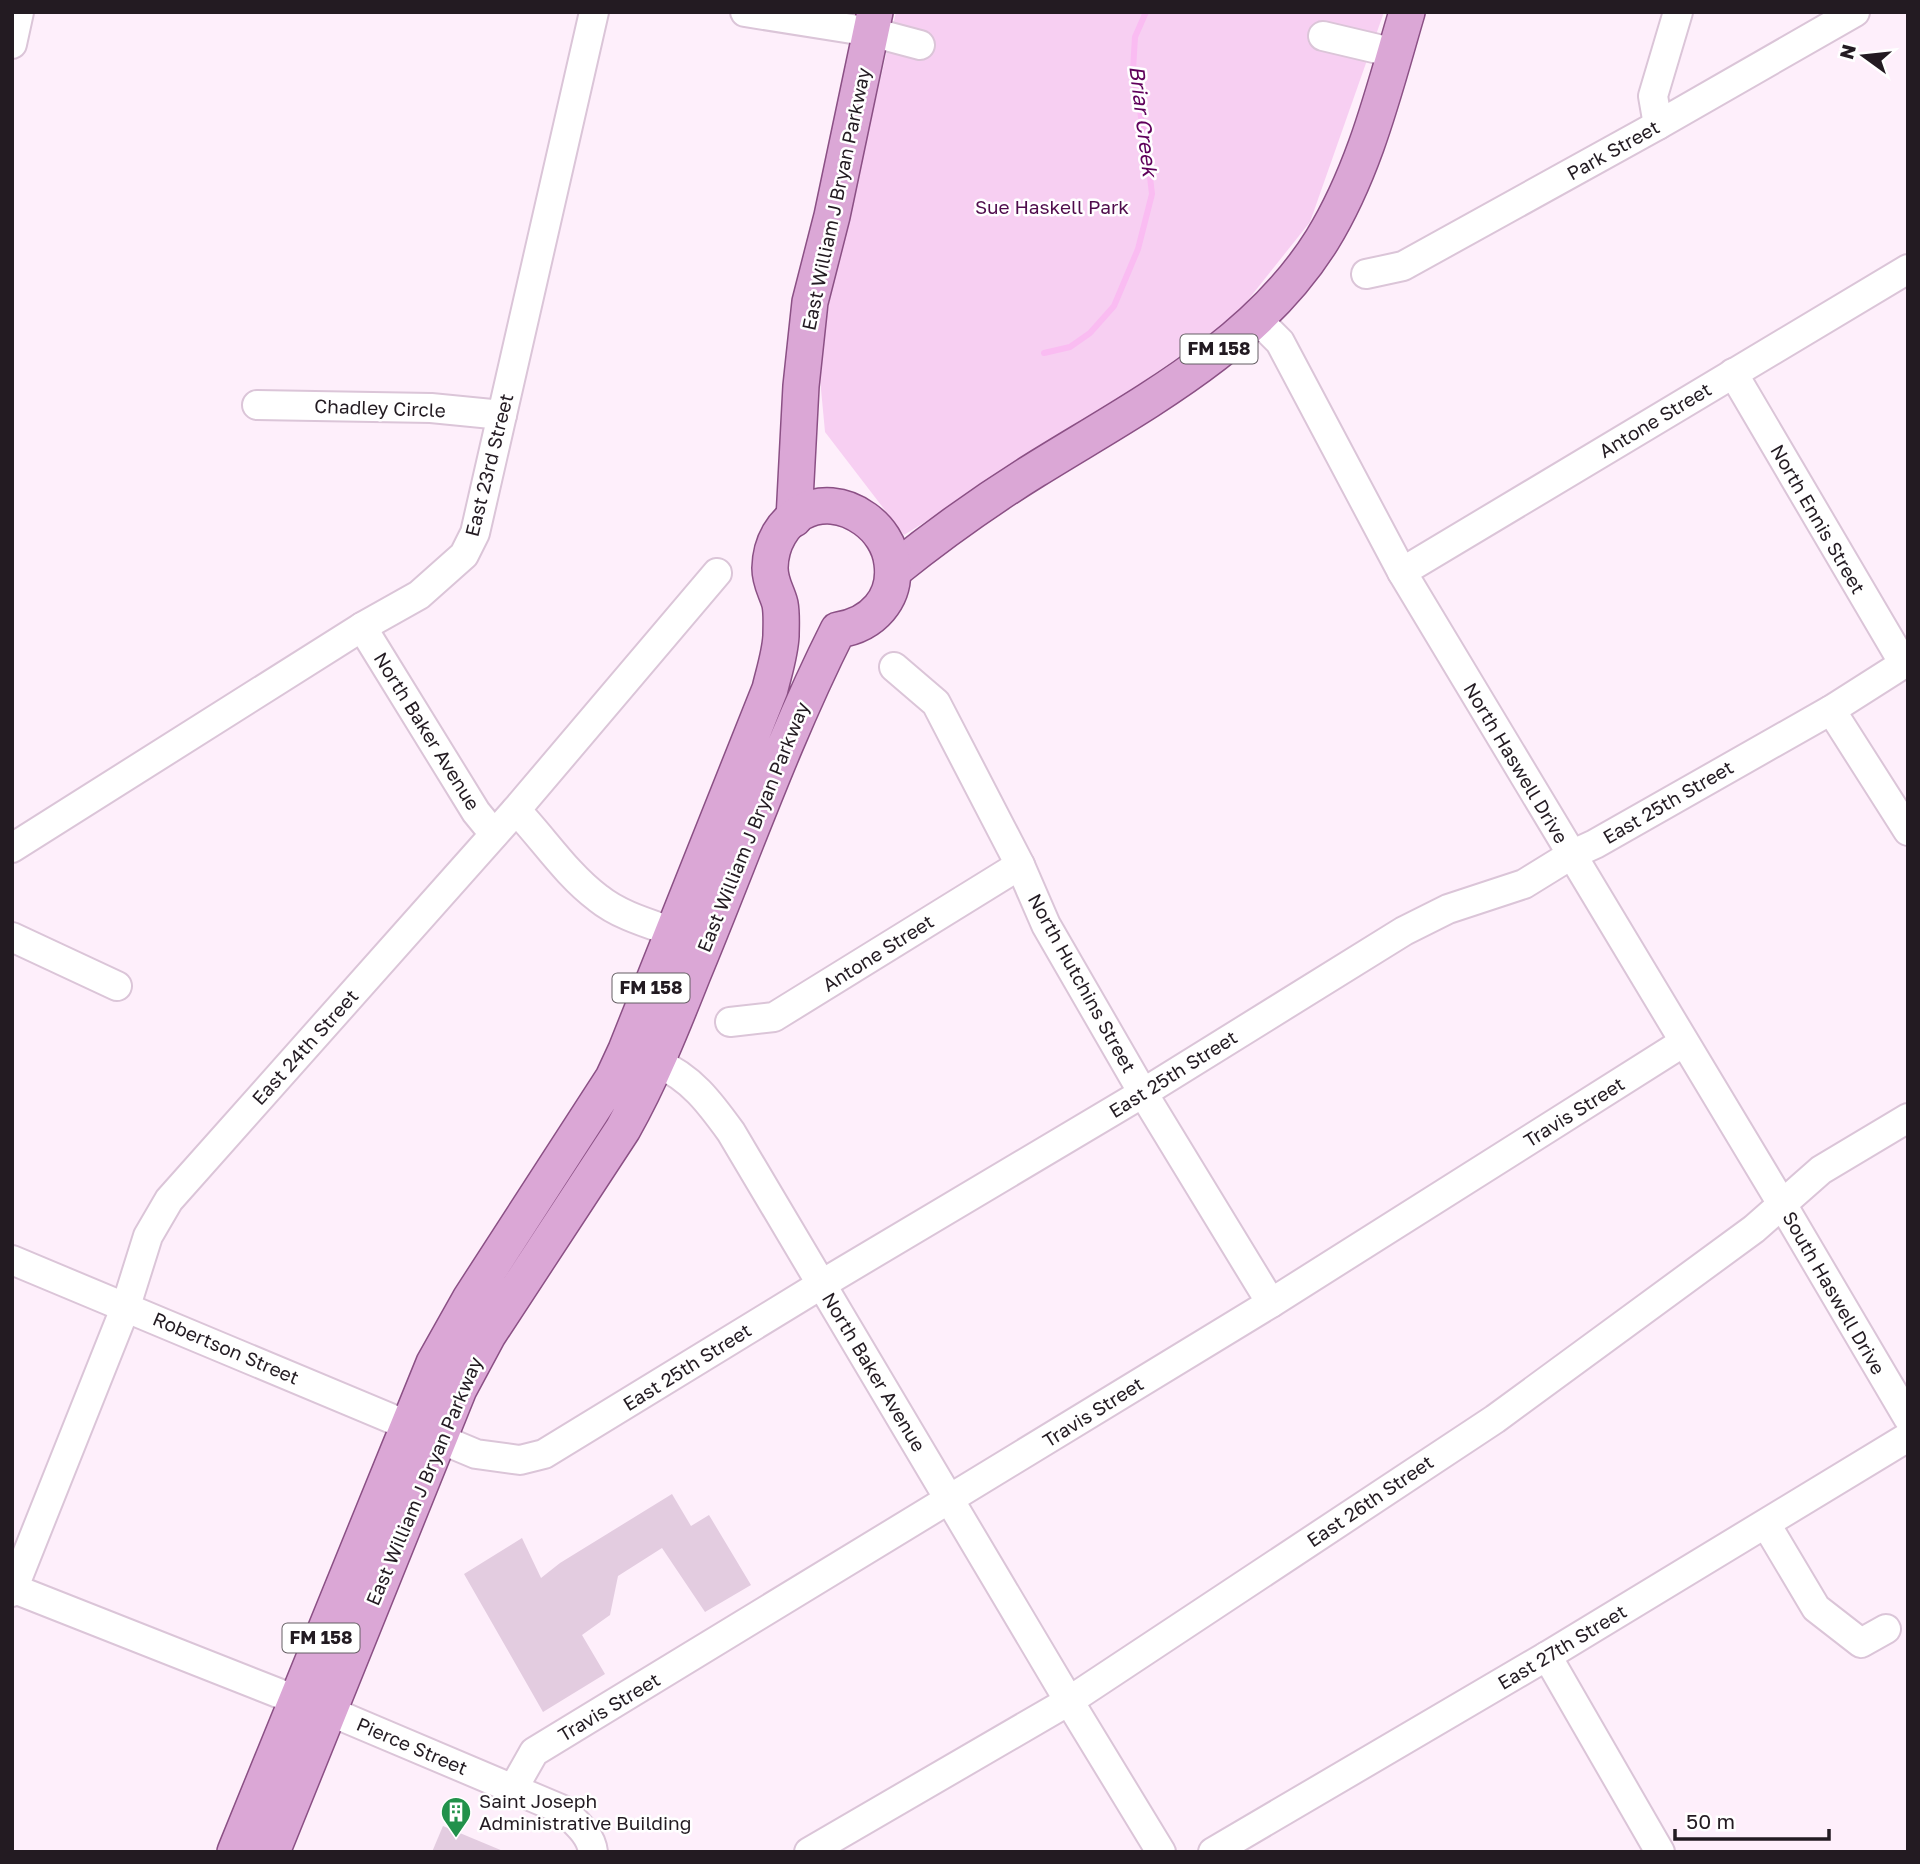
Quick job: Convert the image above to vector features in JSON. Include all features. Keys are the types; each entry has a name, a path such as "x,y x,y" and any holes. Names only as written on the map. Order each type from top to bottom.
{"main road":[{"name":"FM 158","path":"893,571 935,536 982,504 1167,389 1258,320 1316,249 1362,160 1407,12"},
{"name":"East William J Bryan Parkway","path":"272,1852 329,1711 423,1431 450,1331 613,1078 770,689 781,638 780,602 771,584 771,559 779,536 794,519 801,386 810,302 832,216 873,22"},
{"path":"780,602 800,620 817,627 838,630 860,625 879,611 889,593 893,571 888,548 879,532 850,509 828,504 801,513 794,519"},
{"name":"East William J Bryan Parkway","path":"235,1852 296,1700 423,1431 478,1352 623,1129 657,1063 800,709 838,630"}],"street":[{"path":"12,44 19,12"},
{"name":"East 23rd Street","path":"12,848 362,627 419,595 464,555 475,533 594,12"},
{"path":"745,12 873,22 920,45"},
{"path":"1658,125 1653,96 1678,12"},
{"name":"Park Street","path":"1366,274 1403,266 1855,12"},
{"path":"1323,36 1395,53"},
{"name":"Antone Street","path":"1402,572 1908,269"},
{"name":"North Haswell Drive","path":"1258,320 1280,342 1402,572 1782,1203"},
{"name":"North Ennis Street","path":"1733,373 1906,663"},
{"name":"Chadley Circle","path":"257,405 431,408 502,415"},
{"name":"East 24th Street","path":"13,1589 126,1306 148,1236 169,1200 516,810 717,573"},
{"name":"North Baker Avenue","path":"362,627 476,812 494,834"},
{"name":"East 25th Street","path":"423,1431 476,1454 520,1460 544,1454 822,1284 1143,1093 1404,931 1448,909 1524,884 1830,710 1906,663"},
{"name":"North Hutchins Street","path":"894,667 936,703 1020,865 1046,926 1143,1093 1271,1303"},
{"path":"1830,710 1908,831"},
{"path":"516,810 598,899 632,918 673,932"},
{"name":"Antone Street","path":"730,1023 774,1017 1020,865"},
{"path":"12,937 117,986"},
{"name":"Travis Street","path":"513,1789 534,1752 1271,1303 1684,1042"},
{"name":"North Baker Avenue","path":"657,1063 703,1093 731,1132 1161,1852"},
{"name":"East 26th Street","path":"809,1852 1069,1700 1494,1419 1754,1229 1821,1170 1908,1118"},
{"name":"South Haswell Drive","path":"1782,1203 1908,1418"},
{"name":"Robertson Street","path":"12,1260 423,1431"},
{"name":"East 27th Street","path":"1213,1852 1547,1656 1908,1437"},
{"path":"1766,1524 1816,1608 1861,1643 1886,1629"},
{"path":"13,1589 296,1700"},
{"path":"1547,1656 1660,1852"},
{"name":"Pierce Street","path":"329,1711 563,1810 582,1829 592,1844 593,1852"}],"green space":[{"name":"Sue Haskell Park","path":"896,12 1384,12 1310,222 1232,320 1075,429 904,535 825,432 819,368 830,297"}],"building":[{"path":"672,1494 691,1526 709,1515 751,1585 705,1612 662,1548 618,1576 610,1615 582,1635 605,1674 543,1712 464,1574 522,1538 541,1578 560,1563"},
{"name":"Saint Joseph Administrative Building","path":"443,1826 503,1851 503,1852 432,1852"}],"waterway":[{"name":"Briar Creek","path":"1044,353 1070,347 1090,333 1114,306 1138,249 1152,194 1133,70 1135,37 1146,12"}],"place":[{"name":"Saint Joseph Administrative Building","path":"456,1839"}]}
